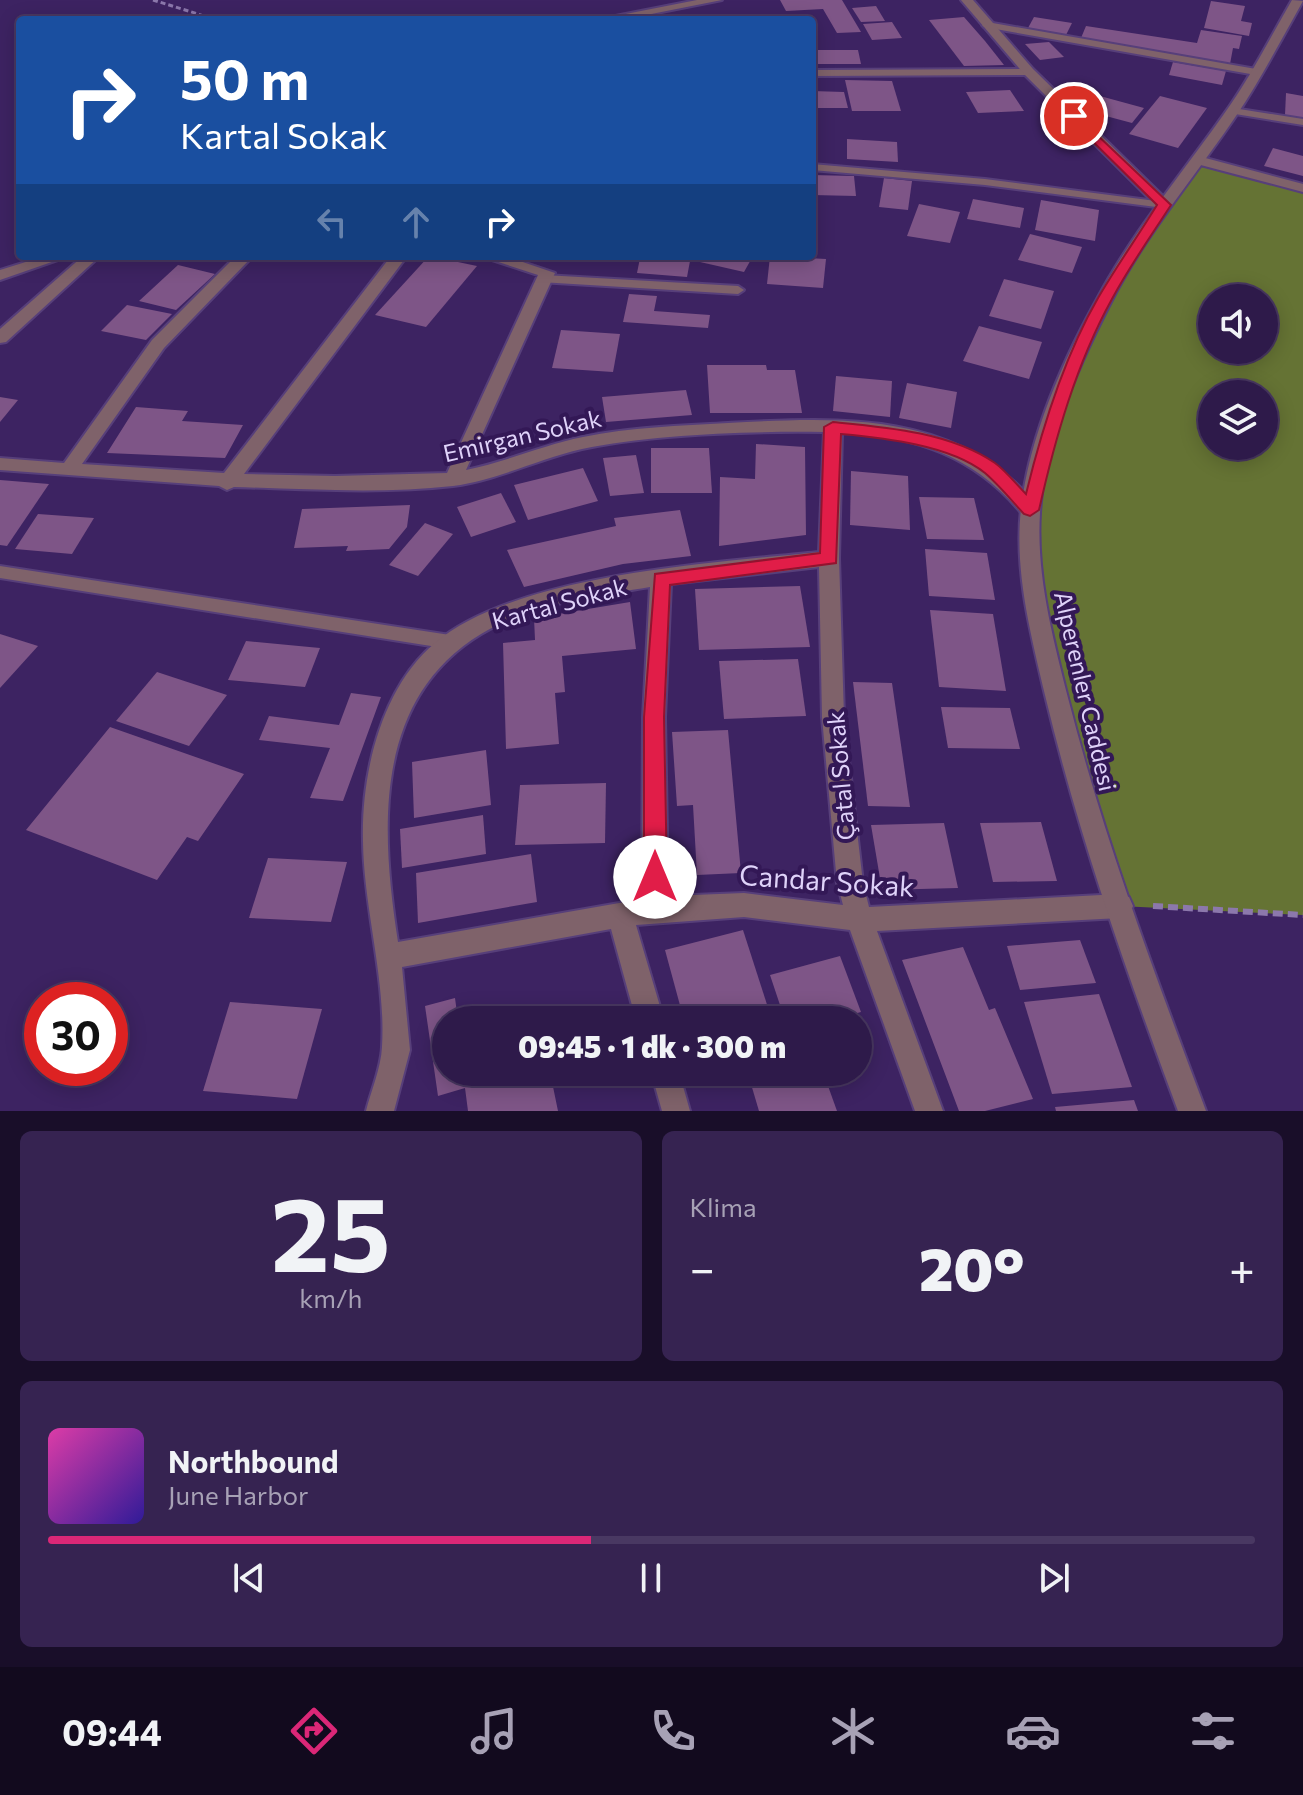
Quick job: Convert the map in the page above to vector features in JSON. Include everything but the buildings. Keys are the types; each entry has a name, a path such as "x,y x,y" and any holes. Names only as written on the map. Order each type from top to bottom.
{"street":[{"path":"624,16 716,0"},
{"path":"967,0 1029,72 1164,205"},
{"name":"Alperenler Caddesi","path":"1192,1111 1088,815 1042,635 1032,570 1030,510 1046,443 1104,300 1164,205 1233,111 1298,0"},
{"path":"1198,160 1303,188"},
{"path":"0,275 48,260"},
{"path":"0,338 88,260"},
{"path":"69,469 158,344 241,260"},
{"path":"227,483 396,260"},
{"path":"453,479 547,273 502,260"},
{"name":"Emirgan Sokak","path":"0,464 227,483 453,479 587,442 669,433 833,427 895,434 969,456 991,469 1030,510"},
{"name":"Çatal Sokak","path":"833,427 829,558 833,717 850,883 859,919 929,1111"},
{"name":"Kartal Sokak","path":"380,1111 396,1050 390,956 375,835 378,782 391,735 411,688 429,663 450,642 512,611 616,585 829,558"},
{"path":"655,909 654,717 661,579"},
{"name":"Candar Sokak","path":"390,956 655,909 744,905 859,919 915,919 1120,906"},
{"path":"620,915 646,1006"},
{"path":"669,1086 676,1111"}],"lane":[{"path":"987,25 1256,72"},
{"path":"816,73 1029,72"},
{"path":"1233,111 1303,122"},
{"path":"816,167 1001,184 1164,205"},
{"path":"544,279 738,290"},
{"path":"0,572 450,642"}],"path":[{"path":"153,0 204,16"},
{"path":"1120,906 1303,915"}],"green space":[{"path":"1198,160 1303,188 1303,915 1120,906 1032,570 1046,443 1104,300"}],"route":[{"path":"655,877 654,717 661,579 829,558 833,427 895,434 969,456 1011,486 1030,510 1046,443 1085,341 1104,300 1164,205 1074,116"}]}
